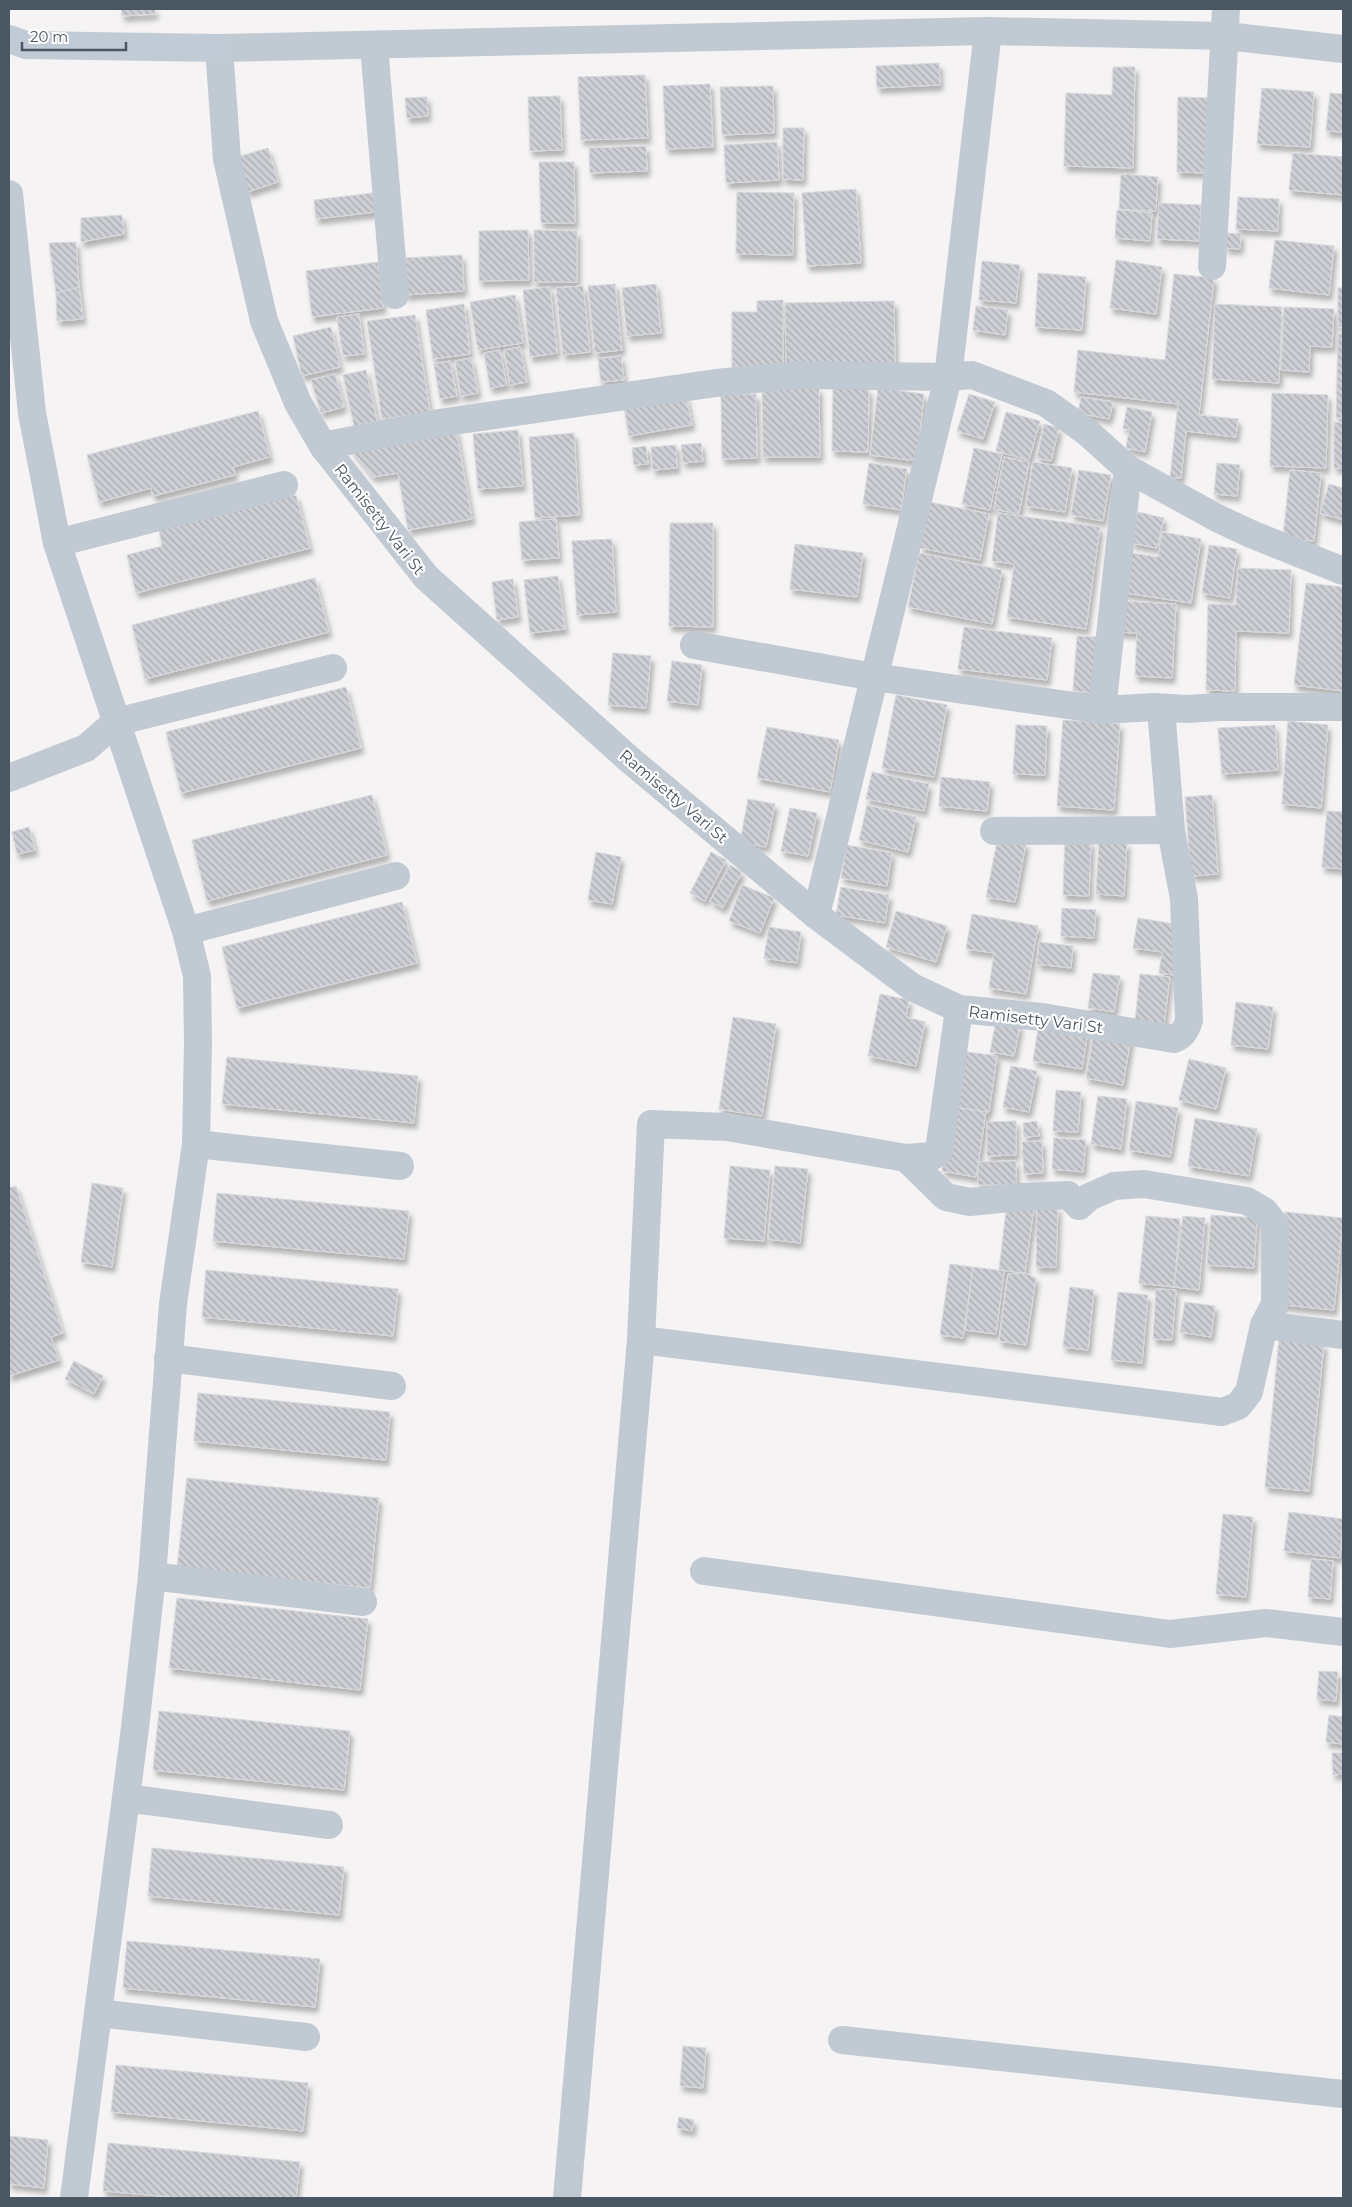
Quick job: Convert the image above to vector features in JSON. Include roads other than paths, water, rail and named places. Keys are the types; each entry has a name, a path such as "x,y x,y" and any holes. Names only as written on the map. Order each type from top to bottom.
{"street":[{"path":"1212,266 1226,9"},
{"path":"816,915 948,377 988,30"},
{"path":"9,39 26,45 219,48 374,46 988,30 1226,36 1343,49"},
{"path":"374,46 395,295"},
{"name":"Ramisetty Vari St","path":"219,48 227,159 264,321 298,403 323,446 426,577 630,760 816,915 912,987 959,1009 1042,1017 1174,1039 1182,1035 1189,1020 1184,899 1171,830 1161,709"},
{"path":"9,194 32,413 57,543 186,930 196,976 198,1042 196,1144 173,1304 152,1576 126,1798 74,2198"},
{"path":"323,446 439,423 716,383 797,375 948,377 972,375 1046,402 1087,432 1128,469 1217,518 1343,571"},
{"path":"1102,710 1128,469"},
{"path":"57,543 284,485"},
{"path":"694,646 874,677 1102,710 1154,707 1161,709 1343,707"},
{"path":"9,778 86,748 116,722 333,668"},
{"path":"994,832 1171,830"},
{"path":"186,930 396,876"},
{"path":"567,2198 641,1340 651,1124 727,1127 906,1158 934,1156 938,1151 959,1009"},
{"path":"196,1144 400,1166"},
{"path":"641,1340 1222,1412 1238,1406 1249,1392 1264,1325 1275,1304 1275,1225 1264,1211 1247,1201 1144,1184 1114,1186 1090,1197 1079,1206 1068,1196 1020,1197 970,1202 946,1197 906,1158"},
{"path":"1264,1325 1343,1335"},
{"path":"168,1358 392,1386"},
{"path":"704,1571 1170,1634 1266,1623 1343,1632"},
{"path":"152,1576 363,1602"},
{"path":"126,1798 329,1825"},
{"path":"98,2013 306,2037"},
{"path":"842,2040 1343,2094"}]}
